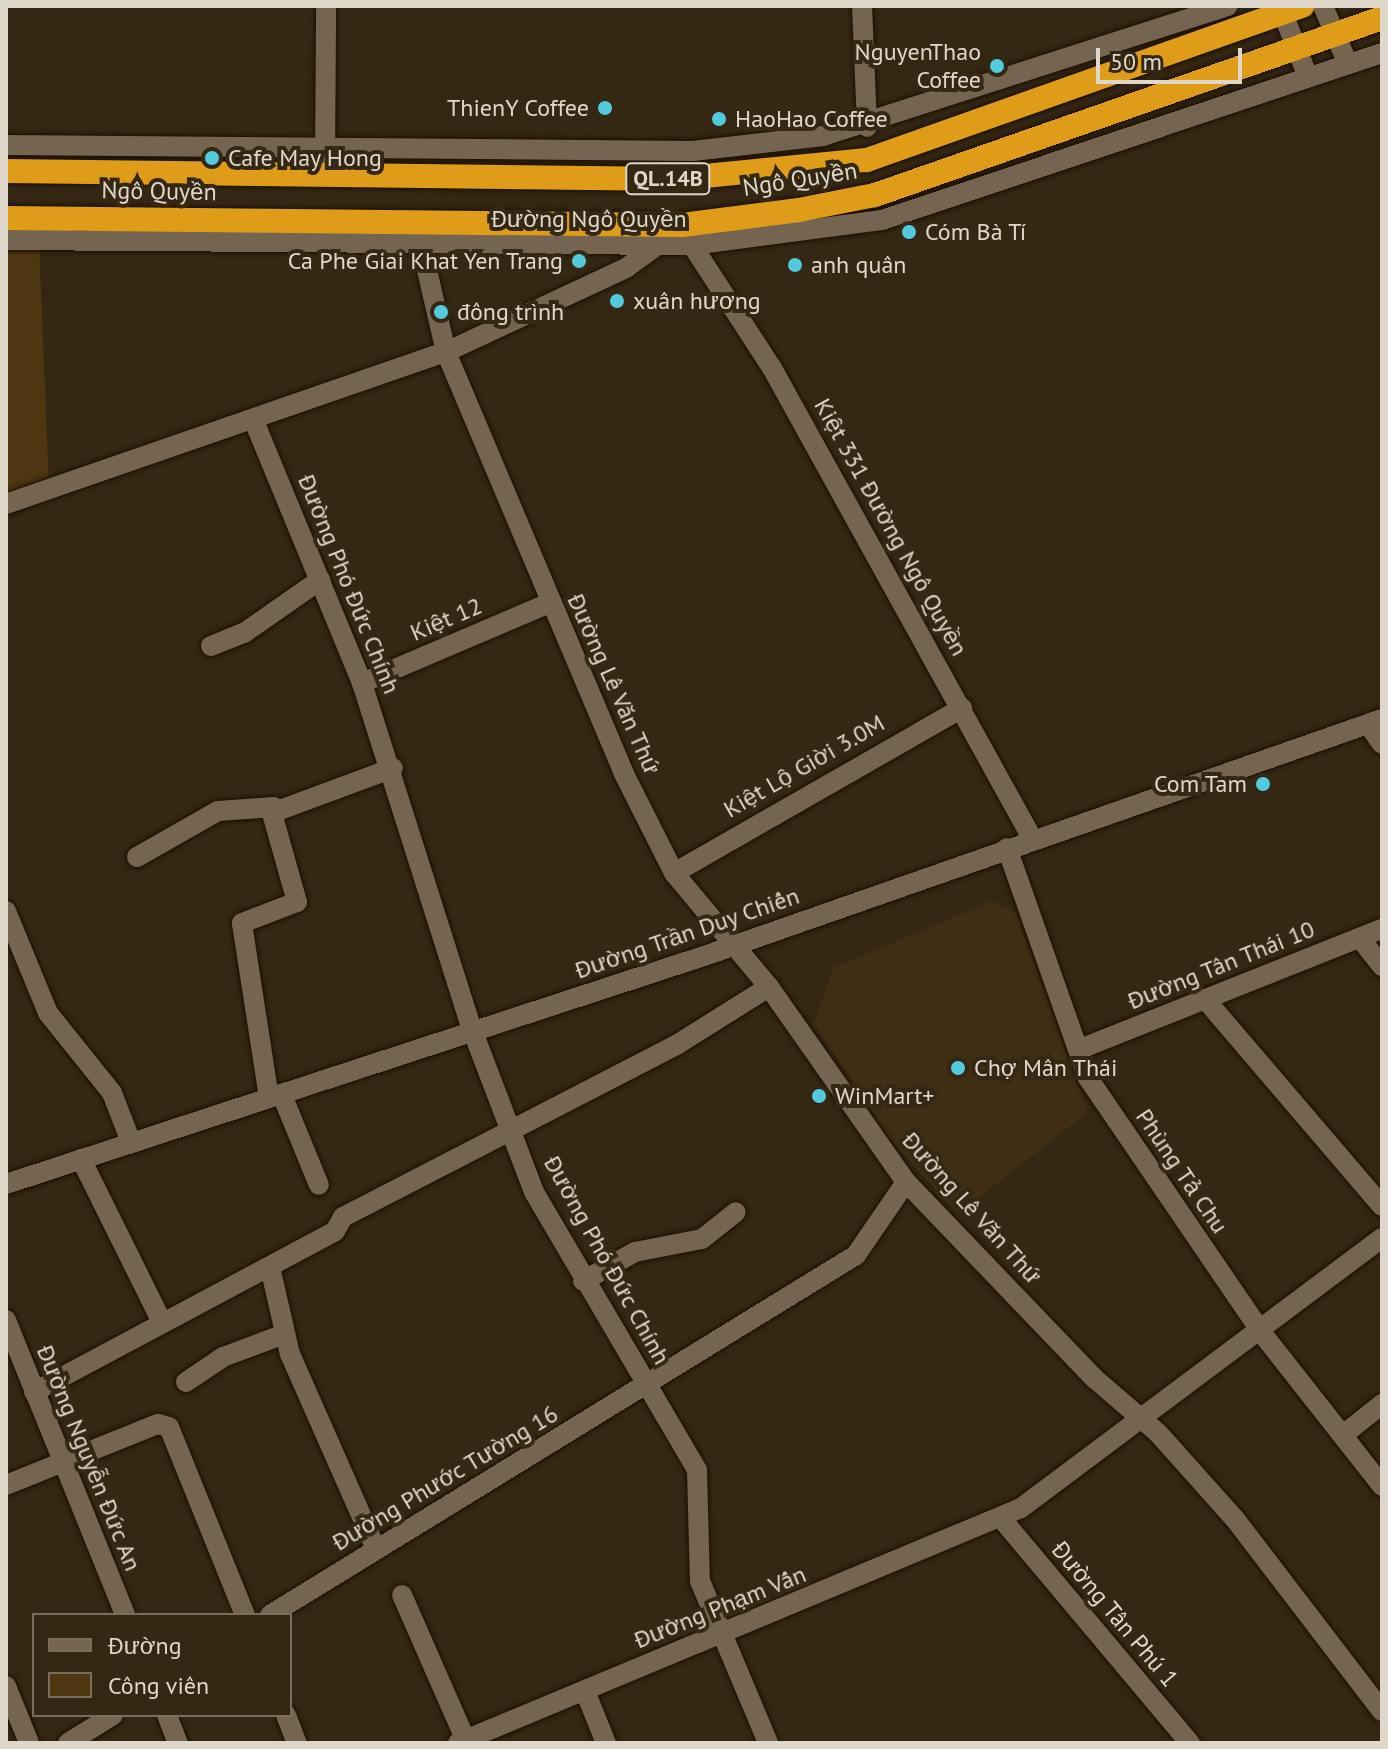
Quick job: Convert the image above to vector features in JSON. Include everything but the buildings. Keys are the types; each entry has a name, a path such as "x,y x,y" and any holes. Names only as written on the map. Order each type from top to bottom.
{"highway":[{"name":"Ngô Quyền","path":"6,171 675,179 867,160 1289,8"},
{"name":"Ngô Quyền","path":"6,218 687,235 875,195 1382,18"}],"street":[{"path":"325,176 326,6"},
{"path":"862,6 867,127"},
{"path":"6,145 325,151 693,151 867,127 1228,6"},
{"path":"1323,6 1348,64"},
{"path":"1289,8 1297,48 1308,77"},
{"name":"Đường Ngô Quyền","path":"687,235 882,220 1382,53"},
{"path":"6,504 254,421 446,352 626,268 656,246 687,235"},
{"name":"Kiệt 331 Đường Ngô Quyền","path":"687,235 772,368 1033,840"},
{"name":"Đường Ngô Quyền","path":"6,240 656,246"},
{"name":"Đường Lê Văn Thứ","path":"421,244 446,352 550,603 674,873 769,987 906,1182 1136,1419 1158,1433 1235,1519 1382,1711"},
{"name":"Đường Phó Đức Chính","path":"254,421 362,683 393,768 473,1032 511,1132 583,1281 697,1470 700,1581 768,1743"},
{"path":"211,646 244,633 320,580"},
{"name":"Kiệt 12","path":"362,683 550,603"},
{"name":"Kiệt Lộ Giời 3.0M","path":"674,873 962,708"},
{"path":"1375,722 1382,744"},
{"name":"Đường Trần Duy Chiến","path":"6,1184 736,945 1375,722"},
{"path":"137,857 218,811 274,807 393,768"},
{"path":"274,807 297,902 242,923 276,1096 319,1185"},
{"name":"Phùng Tả Chu","path":"1007,848 1088,1078 1261,1332 1382,1486"},
{"path":"6,911 48,1013 112,1093 131,1142"},
{"name":"Đường Tân Thái 10","path":"1080,1049 1382,929"},
{"path":"1360,938 1382,966"},
{"path":"34,1392 161,1320 270,1267 335,1231 343,1217 678,1044 769,987"},
{"path":"1205,999 1382,1206"},
{"path":"81,1159 161,1320"},
{"name":"Đường Phước Tường 16","path":"273,1613 648,1388 856,1255 906,1182"},
{"path":"583,1281 635,1252 702,1239 736,1212"},
{"path":"1261,1332 1382,1238"},
{"path":"270,1267 285,1334 376,1549"},
{"name":"Đường Nguyễn Đức An","path":"6,1320 61,1463 124,1613"},
{"name":"Đường Phạm Vấn","path":"464,1742 1001,1518 1261,1332"},
{"path":"186,1382 223,1357 285,1334"},
{"path":"1343,1435 1382,1404"},
{"path":"6,1485 158,1424 169,1427 244,1613"},
{"name":"Đường Tân Phú 1","path":"1001,1518 1190,1743"},
{"path":"402,1595 464,1742"},
{"path":"6,1686 29,1743"},
{"path":"585,1691 606,1743"},
{"path":"68,1743 110,1717"},
{"path":"168,1717 178,1743"},
{"path":"287,1717 297,1743"}],"shaded area":[{"name":"Chợ Mân Thái","path":"992,901 1016,913 1088,1112 958,1214 889,1138 814,1024 833,968"}],"green space":[{"path":"6,241 39,241 49,486 6,503"}],"place":[{"name":"NguyenThao Coffee","path":"997,66"},
{"name":"ThienY Coffee","path":"605,108"},
{"name":"HaoHao Coffee","path":"719,119"},
{"name":"Cafe May Hong","path":"212,158"},
{"name":"Cóm Bà Tí","path":"909,232"},
{"name":"Ca Phe Giai Khat Yen Trang","path":"579,261"},
{"name":"anh quân","path":"795,265"},
{"name":"xuân hương","path":"617,301"},
{"name":"đông trình","path":"441,312"},
{"name":"Com Tam","path":"1263,784"},
{"name":"Chợ Mân Thái","path":"958,1068"},
{"name":"WinMart+","path":"819,1096"}]}
